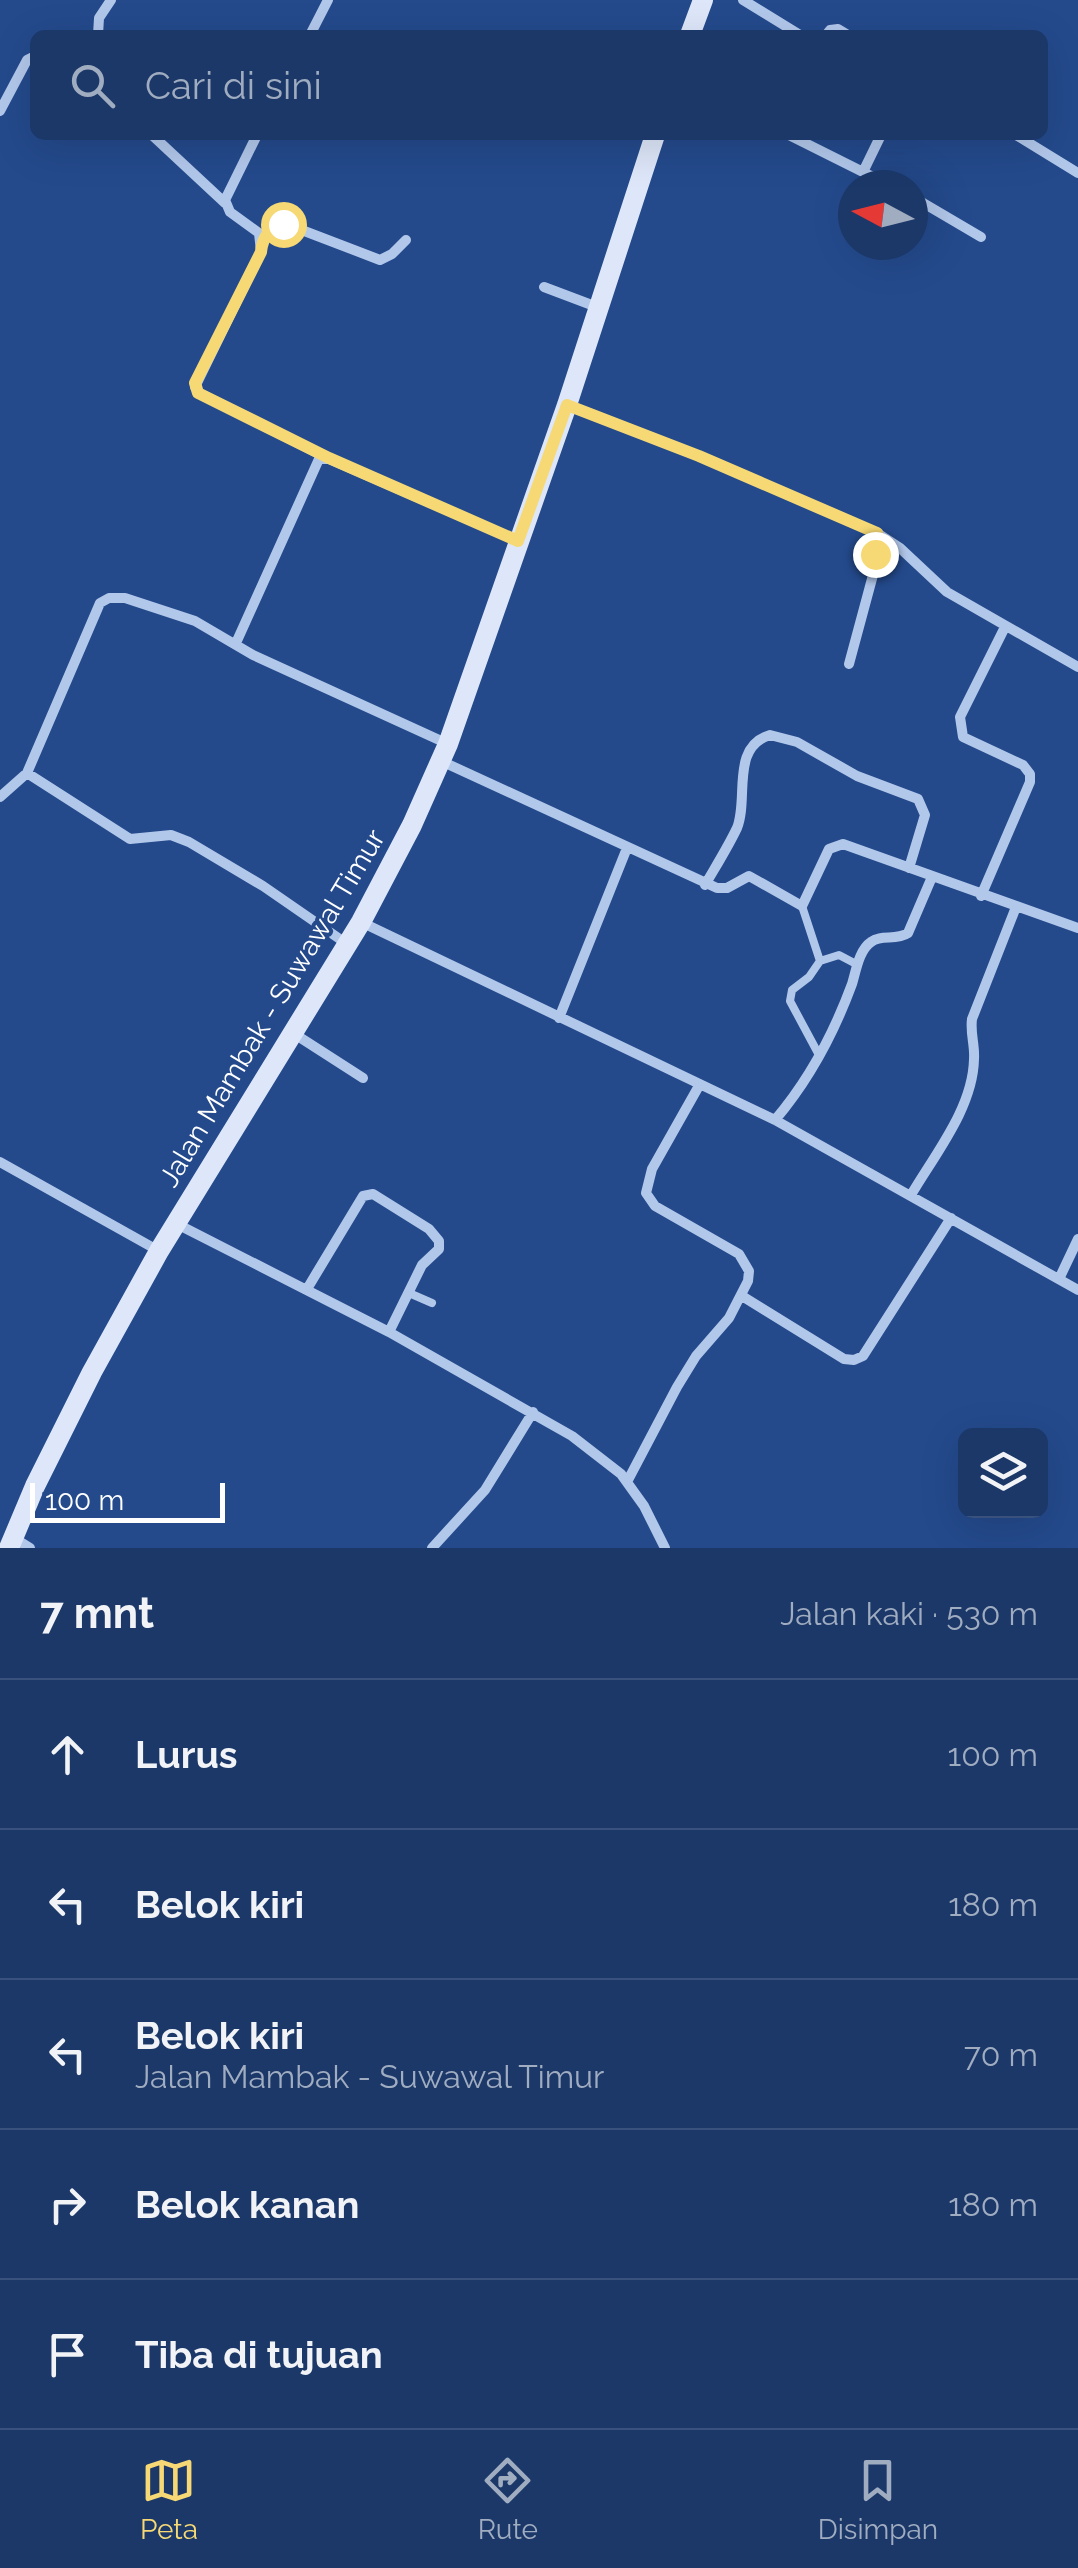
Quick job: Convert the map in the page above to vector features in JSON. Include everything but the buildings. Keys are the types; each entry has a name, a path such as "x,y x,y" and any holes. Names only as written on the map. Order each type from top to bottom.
{"street":[{"path":"98,30 98,18 111,0"},
{"path":"313,30 328,0"},
{"path":"692,30 704,0"},
{"path":"743,0 792,30"},
{"path":"0,111 30,58"},
{"path":"157,140 226,204"},
{"path":"254,140 225,197 230,212 259,233 261,252 195,383 195,390 329,458 518,541"},
{"name":"Jalan Mambak - Suwawal Timur","path":"17,1544 86,1386 158,1251 361,922 444,753 567,405 653,140"},
{"path":"799,140 859,170"},
{"path":"864,170 879,140"},
{"path":"1024,140 1078,172"},
{"path":"928,206 981,236"},
{"path":"262,242 274,227 286,224 380,260 406,240"},
{"path":"544,287 597,307"},
{"path":"567,405 699,456 877,533 900,548 947,592 1078,667"},
{"path":"236,643 316,460 329,458"},
{"path":"850,664 873,574 877,533"},
{"path":"0,797 26,772 102,600 125,598 194,621 627,848 705,884 723,889 749,876 802,906 834,844 843,844 1078,928"},
{"path":"981,896 1030,782 1030,774 1023,766 963,736 959,728 960,717 1006,627"},
{"path":"705,884 737,826 742,801 740,778 745,763 758,742 770,735 798,742 857,776 918,800 924,815 909,868"},
{"path":"26,772 130,838 171,835 188,842 263,886 347,944"},
{"path":"559,1018 627,848"},
{"path":"775,1120 800,1090 819,1056 872,940 908,934 932,877"},
{"path":"910,1195 960,1110 975,1056 970,1034 972,1020 1016,906"},
{"path":"361,922 775,1120 1078,1290"},
{"path":"293,1034 363,1078"},
{"path":"627,1482 677,1387 742,1296 749,1271 738,1254 654,1206 646,1194 652,1169 700,1084"},
{"path":"0,1162 158,1251"},
{"path":"307,1289 344,1224 369,1194 429,1229 440,1241 439,1249 422,1265 389,1332"},
{"path":"742,1296 844,1358 854,1360 864,1356 952,1218"},
{"path":"176,1224 389,1332 533,1412 598,1454 627,1482 665,1548"},
{"path":"1058,1279 1078,1240"},
{"path":"432,1548 484,1490 533,1412"}],"lane":[{"path":"802,906 820,961"},
{"path":"819,1056 790,1001 792,990 809,977 820,961 839,955 858,965"},
{"path":"409,1292 432,1303"}],"route":[{"path":"283,224 274,227 262,242 261,252 195,383 198,393 329,458 518,541 567,405 699,456 877,533 875,554"}]}
